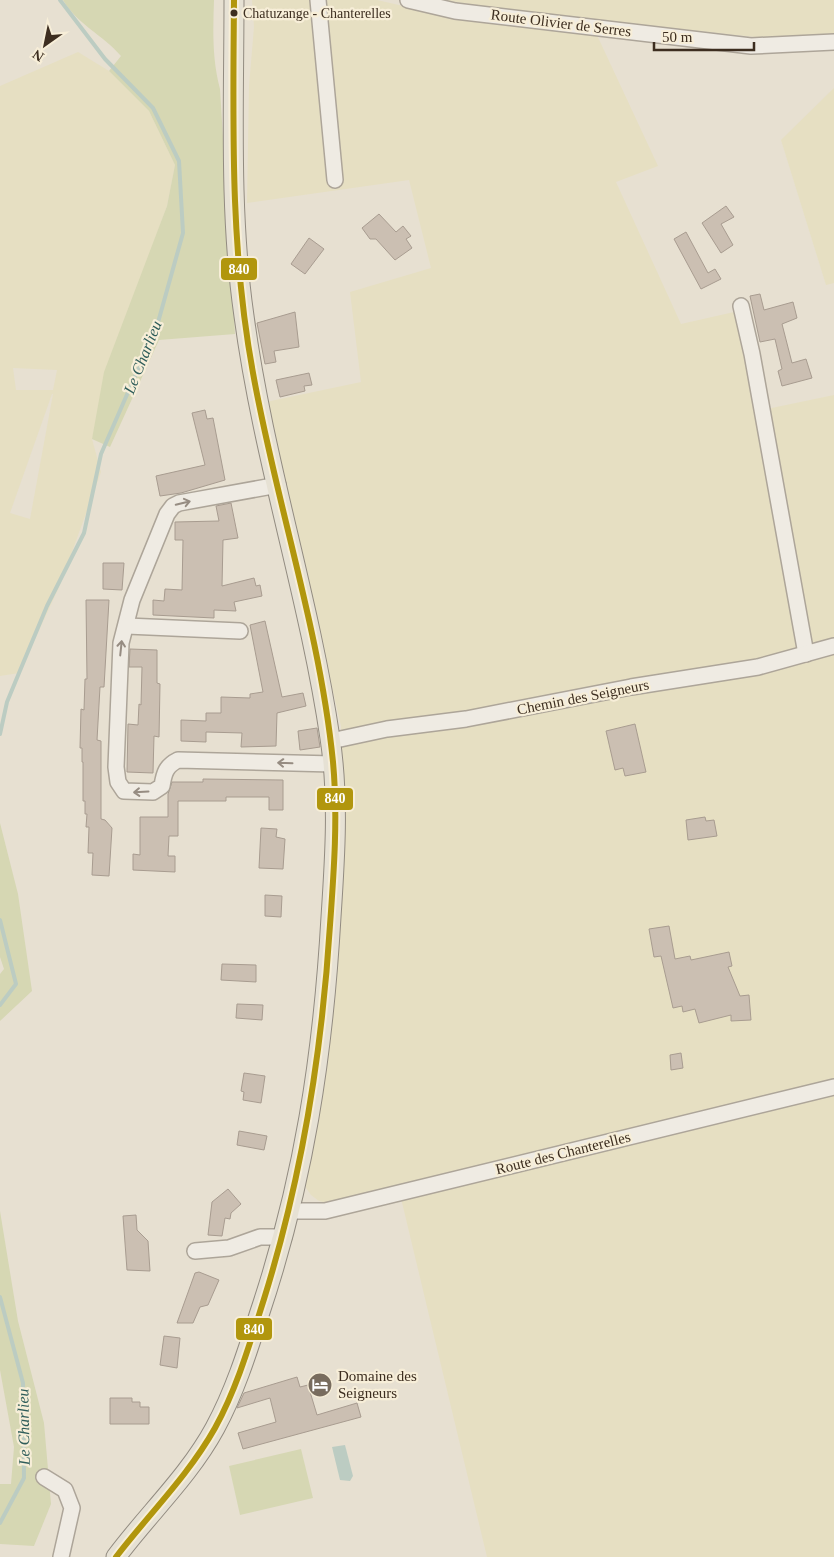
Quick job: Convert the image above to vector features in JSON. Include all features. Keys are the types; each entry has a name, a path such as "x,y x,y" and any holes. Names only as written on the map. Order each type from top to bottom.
{"main road":[{"path":"116,1557 188,1468 213,1431 253,1333 291,1211 306,1144 325,1016 335,833 331,741 321,684 259,403 240,279 234,169 234,0"}],"street":[{"path":"318,0 335,180"},
{"name":"Route Olivier de Serres","path":"408,0 455,11 751,46 834,42"},
{"path":"741,306 752,354 806,654"},
{"path":"278,485 173,506 167,514 132,600 121,642 116,768 118,782 124,791 153,792 162,786 168,765 178,760 333,764"},
{"path":"126,626 240,631"},
{"name":"Chemin des Seigneurs","path":"331,741 387,729 466,719 631,687 758,667 834,646"},
{"name":"Route des Chanterelles","path":"291,1211 325,1211 834,1087"},
{"path":"195,1251 230,1248 260,1237 284,1238"},
{"path":"44,1477 65,1490 72,1508 61,1557"}],"shaded area":[{"path":"252,0 377,0 447,16 596,33 658,166 616,182 681,324 734,312 757,411 834,395 834,1557 487,1557 399,1190 331,1204 319,1201 306,1188 305,1181 315,1140 336,989 343,864 341,726 266,402 361,382 350,292 431,268 409,180 247,203 249,86 254,27"},
{"path":"443,0 834,0 834,39 801,42 530,13"},
{"path":"78,52 109,71 149,111 175,165 167,206 144,269 92,439 101,472 60,585 19,673 0,676 0,86","holes":["13,368 57,370 53,390 16,390","53,394 30,519 10,513"]},
{"path":"834,88 834,283 826,285 781,140"},
{"path":"345,1445 353,1476 350,1481 340,1480 332,1447"}],"green space":[{"path":"63,0 214,0 214,44 220,89 235,334 159,340 110,447 92,439 104,372 167,206 175,165 149,111 109,71 121,56 75,16"},
{"path":"0,823 18,894 32,991 0,1021 0,974 4,969 0,957"},
{"path":"0,1211 18,1321 44,1423 51,1504 34,1546 0,1544 0,1484 11,1484 14,1447 0,1370"},
{"path":"301,1449 313,1498 240,1515 229,1466"}],"building":[{"path":"726,206 734,217 721,224 733,245 721,253 702,223"},
{"path":"379,214 396,232 403,226 411,236 406,239 412,248 395,260 376,239 370,239 362,228"},
{"path":"686,232 708,273 715,269 721,279 701,289 674,239"},
{"path":"309,238 324,249 305,274 291,264"},
{"path":"760,294 764,310 793,302 797,318 782,324 792,363 806,359 812,378 782,386 778,371 782,369 775,339 760,342 750,296"},
{"path":"295,312 299,347 274,351 276,362 265,364 257,323"},
{"path":"309,373 312,385 304,386 305,391 280,397 276,380"},
{"path":"205,410 207,419 213,418 225,480 181,493 160,496 156,476 205,465 192,413"},
{"path":"231,503 238,538 223,540 222,586 254,578 256,586 260,585 262,596 234,602 236,611 214,610 214,618 153,615 153,600 164,601 165,589 182,590 183,540 175,540 175,522 219,521 216,506"},
{"path":"103,563 124,563 122,590 103,589"},
{"path":"86,600 109,600 104,687 100,687 97,740 101,741 101,819 105,820 112,828 109,876 92,875 93,853 88,853 89,827 86,827 87,814 85,814 85,801 83,801 83,762 82,748 80,748 81,709 84,710 85,679 87,679"},
{"path":"265,621 282,697 303,693 306,706 277,713 276,746 241,747 242,733 206,732 206,742 181,741 181,720 206,721 206,713 221,713 221,697 250,698 250,694 263,692 250,625"},
{"path":"130,649 157,650 157,683 160,684 159,737 154,736 153,773 127,772 128,724 138,725 139,704 141,705 142,667 129,667"},
{"path":"635,724 646,772 625,776 623,768 615,770 606,731"},
{"path":"317,728 320,747 300,750 298,731"},
{"path":"203,779 283,780 283,810 269,810 269,797 226,797 226,801 178,801 178,836 169,836 168,856 175,856 175,872 133,870 133,854 140,855 140,817 168,817 168,794 172,782 203,782"},
{"path":"705,817 706,821 714,820 717,836 688,840 686,820"},
{"path":"261,828 277,829 276,837 285,839 283,869 259,868"},
{"path":"265,895 282,896 281,917 265,916"},
{"path":"669,926 675,959 690,956 691,960 729,952 732,966 728,967 740,996 749,995 751,1020 731,1021 731,1015 699,1023 695,1009 683,1012 682,1006 673,1008 661,956 654,957 649,929"},
{"path":"222,964 256,965 256,982 221,980"},
{"path":"237,1004 263,1005 262,1020 236,1018"},
{"path":"681,1053 683,1068 671,1070 670,1055"},
{"path":"244,1073 265,1076 261,1103 243,1100 244,1092 241,1091"},
{"path":"239,1131 267,1136 264,1150 237,1145"},
{"path":"228,1189 241,1204 231,1213 230,1219 225,1218 222,1236 208,1235 212,1202"},
{"path":"136,1215 137,1230 148,1241 150,1271 127,1270 123,1216"},
{"path":"199,1272 219,1280 208,1305 200,1307 193,1323 177,1323 195,1273"},
{"path":"164,1336 180,1338 177,1368 160,1365"},
{"path":"297,1377 300,1387 308,1385 317,1415 357,1403 361,1417 243,1449 238,1433 276,1422 270,1398 237,1408 244,1393"},
{"path":"110,1398 132,1398 132,1402 140,1402 140,1407 149,1407 149,1424 110,1424"}],"waterway":[{"name":"Le Charlieu","path":"0,734 7,702 19,673 47,606 84,533 101,454 157,326 183,233 179,161 153,108 105,59 60,0"},
{"name":"Le Charlieu","path":"0,920 16,984 0,1005"},
{"name":"Le Charlieu","path":"0,1297 23,1383 24,1478 0,1523"}],"transit line":[{"name":"840","path":"116,1557 181,1479 215,1428 230,1397 264,1299 289,1207 316,1067 322,1020 333,884 335,803 333,762 327,713 308,615 273,470 253,373 240,280 234,187 234,0"}],"place":[{"name":"Chatuzange - Chanterelles","path":"234,13"},
{"name":"Domaine des Seigneurs","path":"320,1385"}]}
